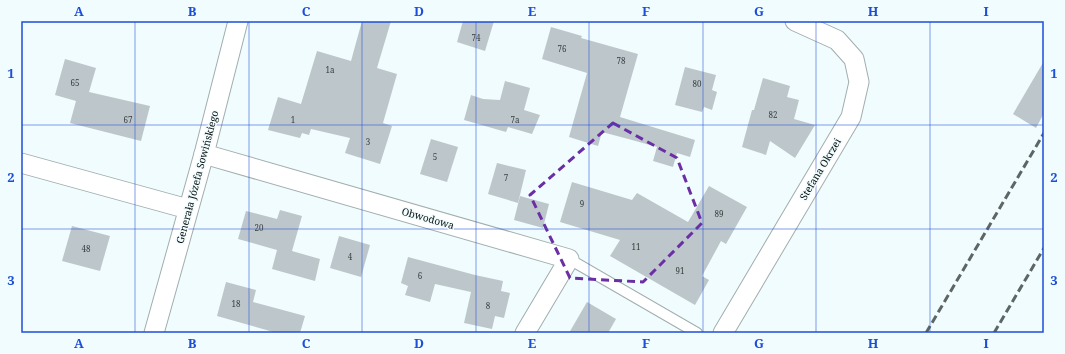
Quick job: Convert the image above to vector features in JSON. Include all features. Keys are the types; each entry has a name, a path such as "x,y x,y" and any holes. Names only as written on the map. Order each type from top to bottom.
{"street":[{"name":"Generała Józefa Sowińskiego","path":"154,333 204,154 238,21"},
{"name":"Stefana Okrzei","path":"723,333 851,117 859,82 854,59 837,40 795,21"},
{"name":"Obwodowa","path":"204,154 569,259"},
{"path":"21,163 188,209"},
{"path":"525,333 569,259"}],"lane":[{"path":"569,259 697,333"}],"highlighted area":[{"path":"613,123 677,158 702,223 643,282 570,278 530,195"}],"building":[{"path":"362,21 391,21 377,68 397,74 383,123 392,126 380,164 345,153 350,138 311,129 309,135 302,133 300,138 268,130 278,97 301,104 317,51 351,61"},
{"path":"463,21 494,21 485,51 457,42"},
{"path":"551,27 582,36 581,38 638,54 620,117 695,140 690,157 677,153 673,167 653,161 657,147 602,132 598,146 569,137 587,73 542,59"},
{"path":"65,59 96,68 89,92 150,106 141,141 70,123 76,101 55,95"},
{"path":"1044,61 1044,113 1036,128 1013,114"},
{"path":"685,67 716,75 712,90 717,92 712,110 704,107 702,112 675,105"},
{"path":"763,78 790,86 787,97 799,100 794,119 815,125 795,158 770,141 766,155 742,147 752,110 754,110"},
{"path":"505,81 530,88 524,110 540,115 532,134 508,127 506,132 464,120 471,95 483,99 500,100"},
{"path":"431,139 458,147 447,182 420,174"},
{"path":"497,163 526,170 518,203 488,194"},
{"path":"572,182 632,200 637,193 688,222 709,186 747,207 726,244 721,241 702,276 709,280 695,305 610,256 620,240 560,222"},
{"path":"520,196 549,204 543,228 514,220"},
{"path":"280,210 302,216 292,251 320,259 315,281 272,269 277,250 238,239 246,211 277,219"},
{"path":"72,226 110,236 100,271 62,261"},
{"path":"339,236 370,245 361,277 330,268"},
{"path":"408,257 503,281 501,291 510,293 504,318 495,316 492,329 464,323 471,292 435,284 430,302 405,295 408,286 401,283"},
{"path":"226,282 256,290 253,302 305,316 300,333 277,333 217,316"},
{"path":"587,302 616,319 608,333 569,333"}],"railway":[{"path":"926,333 1044,133"},
{"path":"994,333 1044,248"}]}
